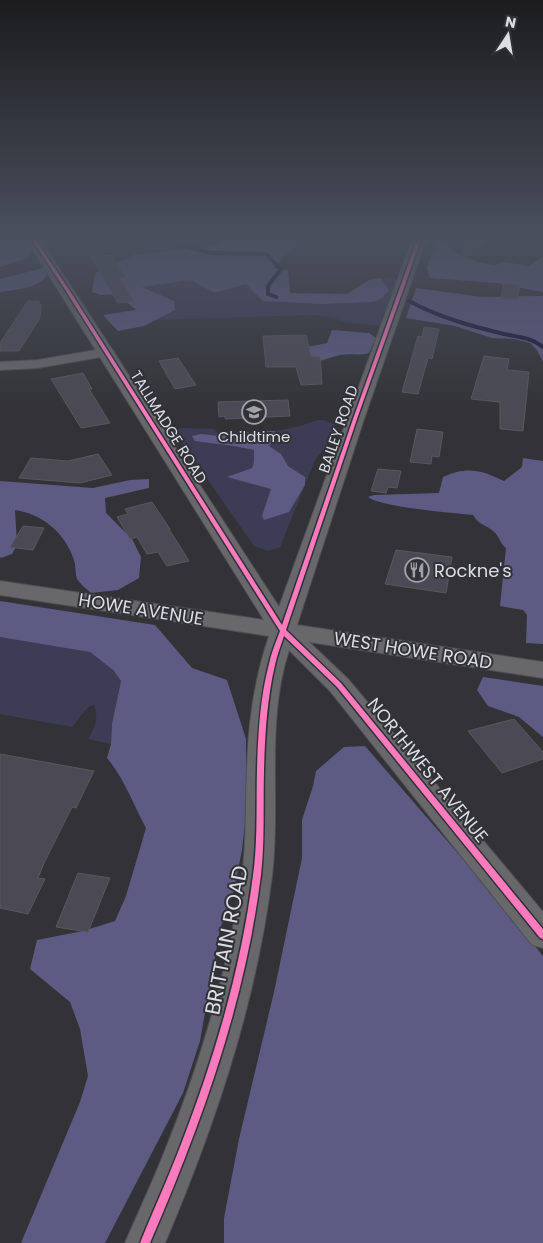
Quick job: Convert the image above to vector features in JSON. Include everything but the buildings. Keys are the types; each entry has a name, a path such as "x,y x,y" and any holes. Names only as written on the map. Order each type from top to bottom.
{"street":[{"name":"TALLMADGE ROAD","path":"69,295 282,630"},
{"name":"BAILEY ROAD","path":"282,630 399,295"},
{"path":"0,366 38,364 106,352"},
{"name":"HOWE AVENUE","path":"0,588 282,630"},
{"name":"WEST HOWE ROAD","path":"282,630 543,670"},
{"name":"NORTHWEST AVENUE","path":"282,630 339,685 543,935"},
{"name":"BRITTAIN ROAD","path":"145,1243 197,1116 217,1058 241,969 257,875 261,831 261,754 265,700 272,664 282,630"}],"shaded area":[{"path":"118,295 160,295 174,301 175,310 144,326 118,331 103,315 136,310"},
{"path":"144,295 276,295 324,304 374,302 383,295 392,295 380,326 343,322 335,318 312,315 155,320"},
{"path":"257,295 385,295 374,302 324,304 263,301"},
{"path":"414,295 543,296 543,361 530,343 514,339 492,338 455,326 406,318"},
{"path":"332,330 369,333 376,338 369,353 340,355 318,361 301,357 307,347 327,343"},
{"path":"317,420 324,420 336,425 329,443 315,460 280,547 268,551 254,546 174,431 182,428 214,429 218,433 268,431 293,428"},
{"path":"275,431 275,438 269,446 281,454 288,466 305,477 305,485 289,512 264,520 262,516 271,489 227,477 252,468 254,450 195,441 192,436 201,434 220,436 231,433"},
{"path":"523,458 543,461 543,644 526,643 527,615 523,610 500,606 506,548 493,531 480,523 473,515 401,507 375,501 368,497 374,495 439,493 443,477 459,471 481,472 504,481 522,467"},
{"path":"149,479 149,488 105,498 106,513 132,539 141,557 139,578 118,590 91,593 77,579 74,560 59,533 44,520 25,512 15,510 17,545 12,554 0,557 0,481 93,488 130,480"},
{"path":"0,601 155,625 192,668 227,680 246,739 246,814 242,850 234,890 220,929 200,1041 183,1093 105,1243 21,1243 80,1102 88,1076 80,1029 70,1002 30,969 37,940 83,931 115,921 126,896 146,828 123,783 107,758 121,681 113,670 90,652 0,637"},
{"path":"0,631 90,652 113,670 121,681 112,724 111,744 88,739 96,723 94,705 88,707 72,727 0,714"},
{"path":"483,677 543,686 543,737 519,717 488,706 477,690"},
{"path":"365,746 501,903 543,956 543,1243 224,1243 224,1218 239,1139 274,992 302,858 302,820 316,771 344,747"}],"waterway":[{"path":"271,295 276,297"},
{"path":"409,301 431,312 492,331 529,339 543,347"}],"cycle path":[{"path":"70,295 282,630 339,685 543,935"},
{"path":"145,1243 183,1154 200,1108 229,1017 240,970 250,923 257,875 262,731 272,663 399,295"}],"place":[{"name":"Childtime","path":"254,412"},
{"name":"Rockne's","path":"417,570"}]}
